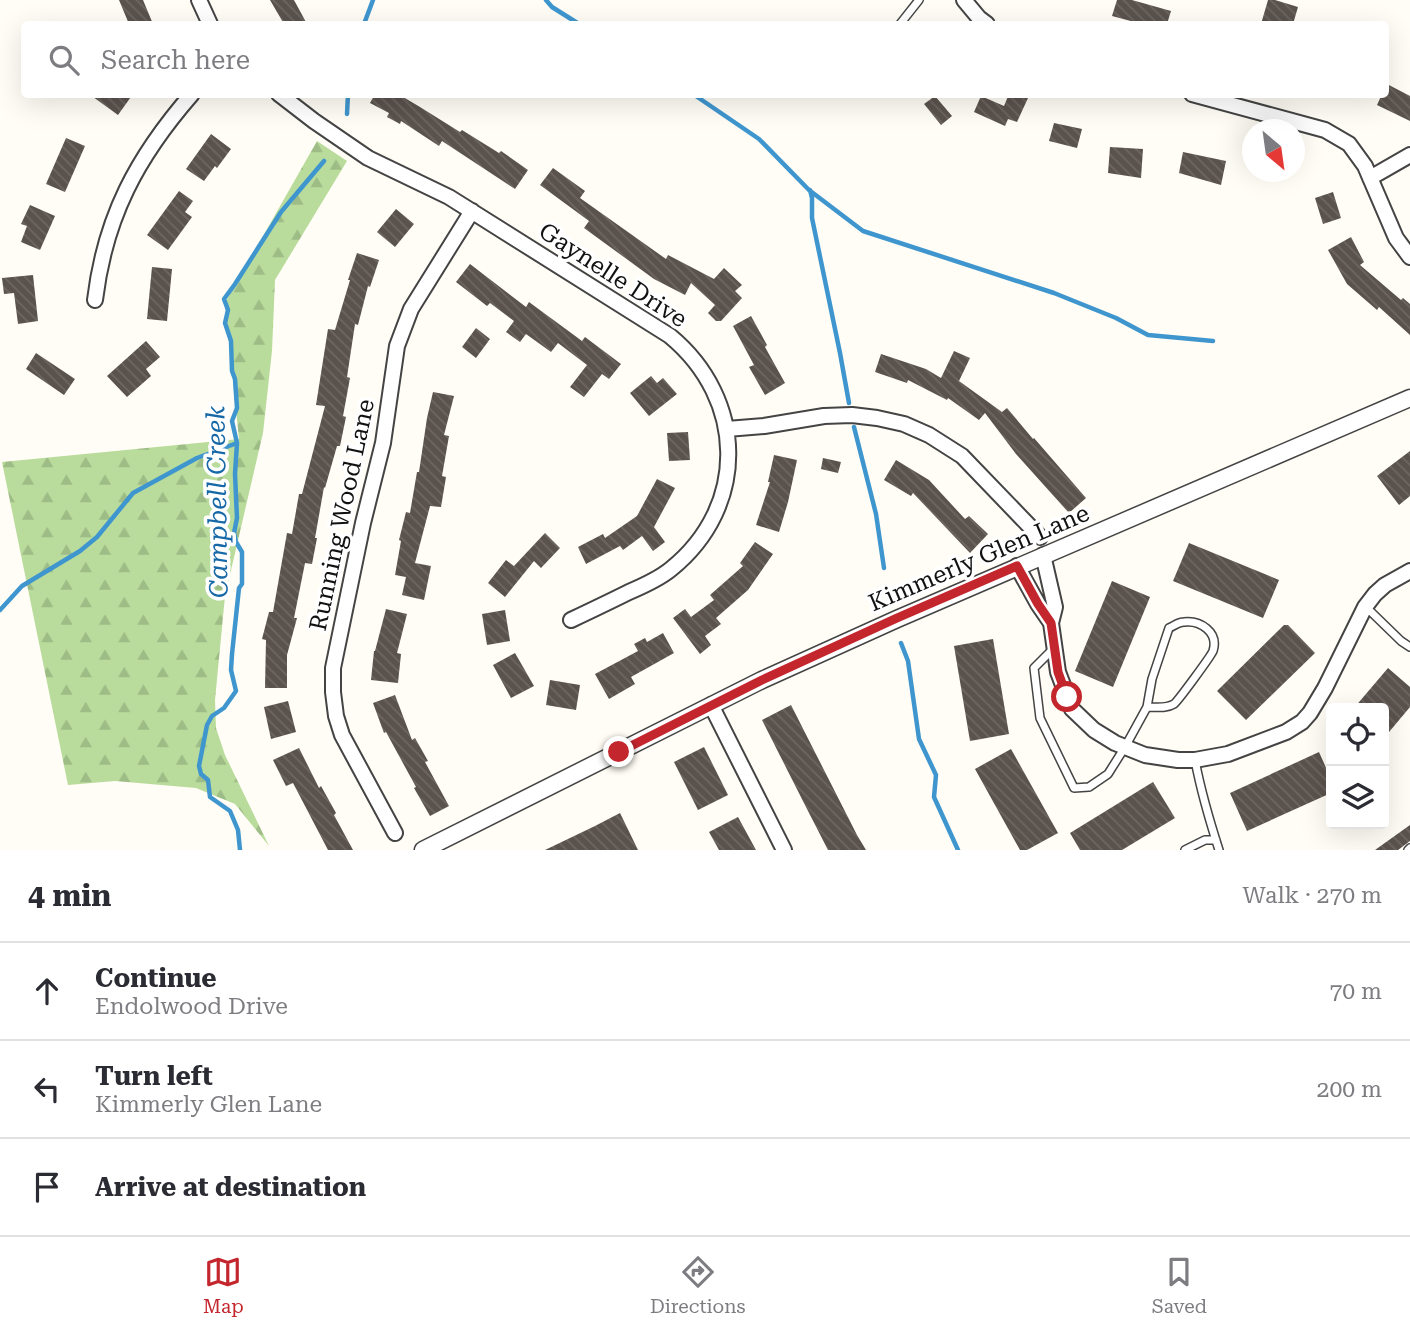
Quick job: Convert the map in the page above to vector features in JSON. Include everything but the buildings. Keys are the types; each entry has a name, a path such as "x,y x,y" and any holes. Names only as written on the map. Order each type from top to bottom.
{"street":[{"path":"199,0 208,21"},
{"path":"964,0 983,21"},
{"path":"95,300 107,238 124,194 141,162 189,98"},
{"name":"Gaynelle Drive","path":"284,98 368,158 449,197 670,336 696,361 709,380 727,429 729,455 727,479 715,514 702,536 669,570 646,584 570,620"},
{"path":"1207,98 1325,130 1349,144 1365,166 1396,238 1410,257"},
{"path":"1370,178 1410,155"},
{"name":"Running Wood Lane","path":"395,833 342,735 336,716 333,668 363,523 383,443 397,346 411,309 472,211"},
{"name":"Kimmerly Glen Lane","path":"425,849 762,680 897,618 1410,398"},
{"path":"727,429 842,415 904,424 929,435 962,456 1040,537"},
{"path":"1044,555 1055,607 1051,623 1058,672 1072,709 1094,730 1115,743 1145,755 1178,760 1228,754 1262,743 1302,722 1331,677 1365,607 1385,585 1410,571"},
{"path":"1017,566 1051,623"},
{"path":"711,705 784,850"}],"lane":[{"path":"902,21 919,0"},
{"path":"1365,607 1401,641 1410,646"},
{"path":"1054,648 1034,668 1040,718 1073,788 1089,787 1108,774 1125,747 1147,707 1152,679 1169,628 1181,622 1195,622 1207,628 1214,639 1213,652 1175,704 1162,708 1147,707"},
{"path":"1195,760 1219,850"},
{"path":"1185,850 1205,840 1216,840"}],"green space":[{"path":"317,141 347,161 275,280 272,351 263,433 225,596 215,700 216,728 225,755 269,846 235,804 196,788 115,781 68,785 2,462 239,439 225,303"}],"waterway":[{"name":"Campbell Creek","path":"365,21 373,0"},
{"path":"546,0 574,21"},
{"name":"Campbell Creek","path":"347,114 348,98"},
{"path":"699,98 759,139 809,190 863,231 1054,293 1116,318 1148,335 1213,341"},
{"name":"Campbell Creek","path":"240,850 238,830 230,811 210,797 208,780 201,774 199,766 207,725 236,691 231,670 239,588 242,584 242,552 234,533 237,518 237,443 232,421 237,408 231,341 225,323 228,310 224,299 281,212 324,161"},
{"path":"810,190 812,218 849,403"},
{"path":"854,427 876,514 884,568"},
{"path":"0,610 22,586 80,551 97,537 133,493 197,458 237,443"},
{"path":"901,643 908,661 919,739 936,775 934,797 958,850"}],"route":[{"path":"619,752 762,680 1017,566 1051,623 1058,672 1067,697"}]}
